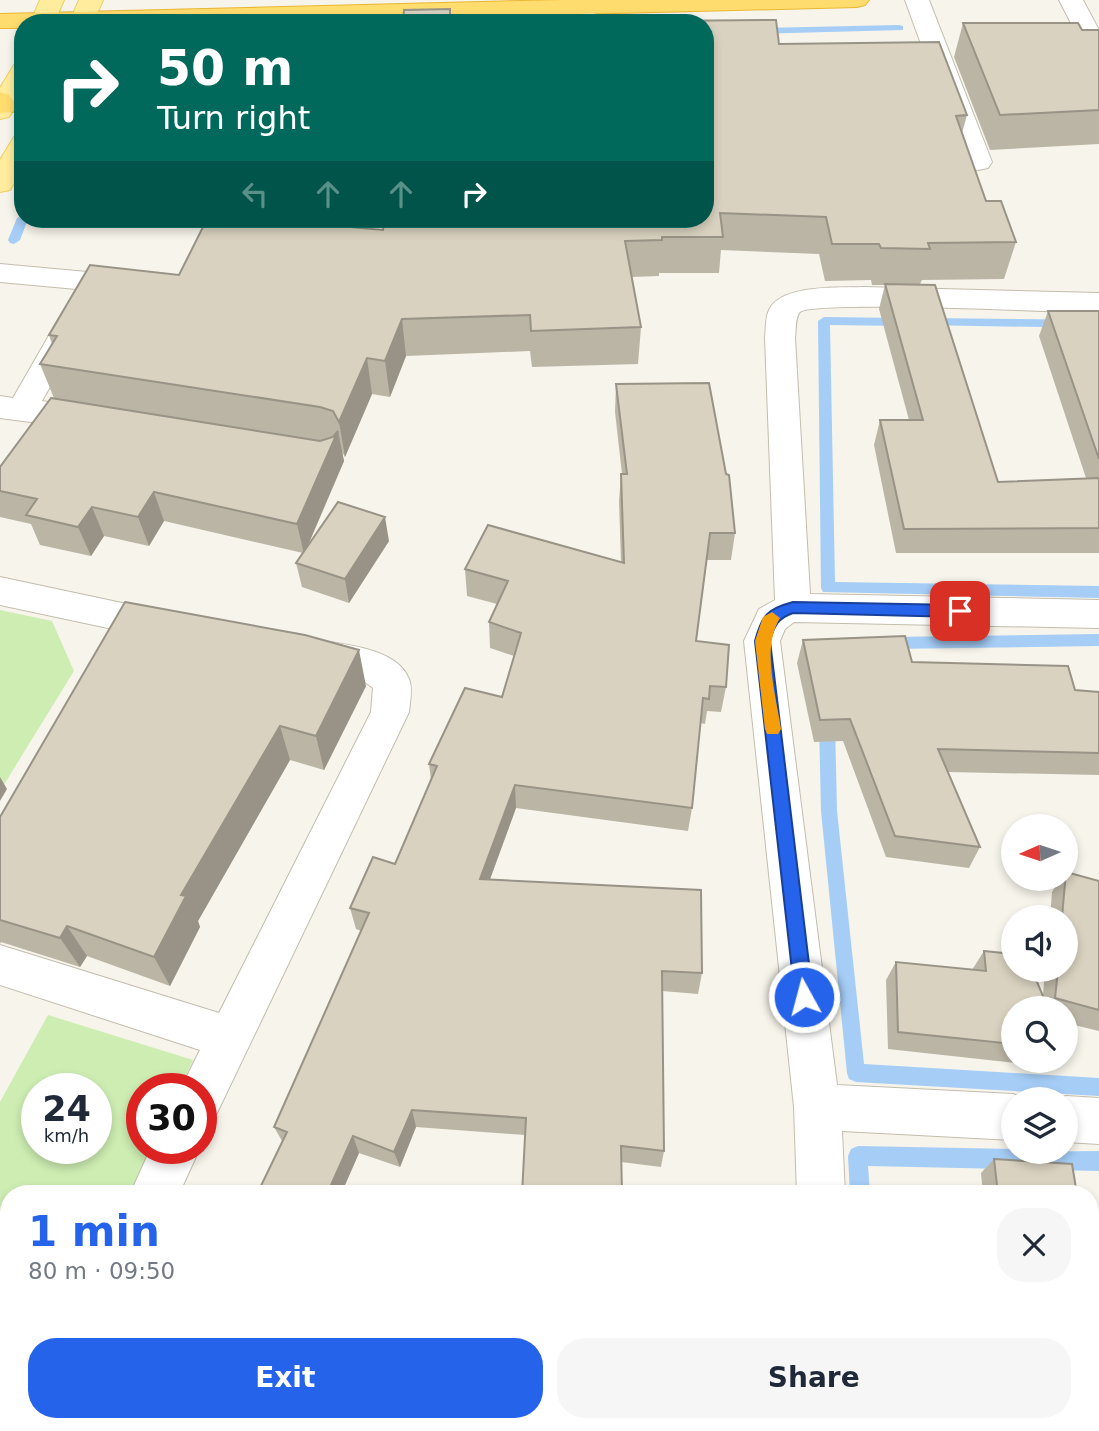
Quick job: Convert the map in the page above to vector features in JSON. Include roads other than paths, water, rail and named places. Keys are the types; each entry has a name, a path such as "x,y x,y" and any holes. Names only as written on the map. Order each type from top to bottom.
{"highway":[{"path":"595,14 753,1 857,0"},
{"path":"46,14 85,14"}],"main road":[{"path":"1,106 14,85"},
{"path":"0,184 14,159"}],"street":[{"path":"917,0 978,162"},
{"path":"0,273 153,288"},
{"path":"94,281 11,408 124,424"},
{"path":"793,607 780,338 783,312 790,305 808,299 863,297 1099,303"},
{"path":"0,591 209,635"},
{"path":"821,1185 817,1107 762,641 768,621 780,611 793,607 1099,614"},
{"path":"109,655 129,620"},
{"path":"213,1073 390,712 393,682 368,664 275,647"},
{"path":"0,965 230,1038"},
{"path":"817,1107 1001,1115"},
{"path":"1078,1120 1099,1121"},
{"path":"158,1185 168,1164"}],"waterway":[{"path":"757,31 899,28"},
{"path":"14,240 19,228"},
{"path":"901,322 824,321 828,588 1099,592"},
{"path":"926,322 1099,324"},
{"path":"888,643 1099,640"},
{"path":"827,722 829,811 856,1073 1099,1087"},
{"path":"860,1185 858,1156 1099,1161"}]}
